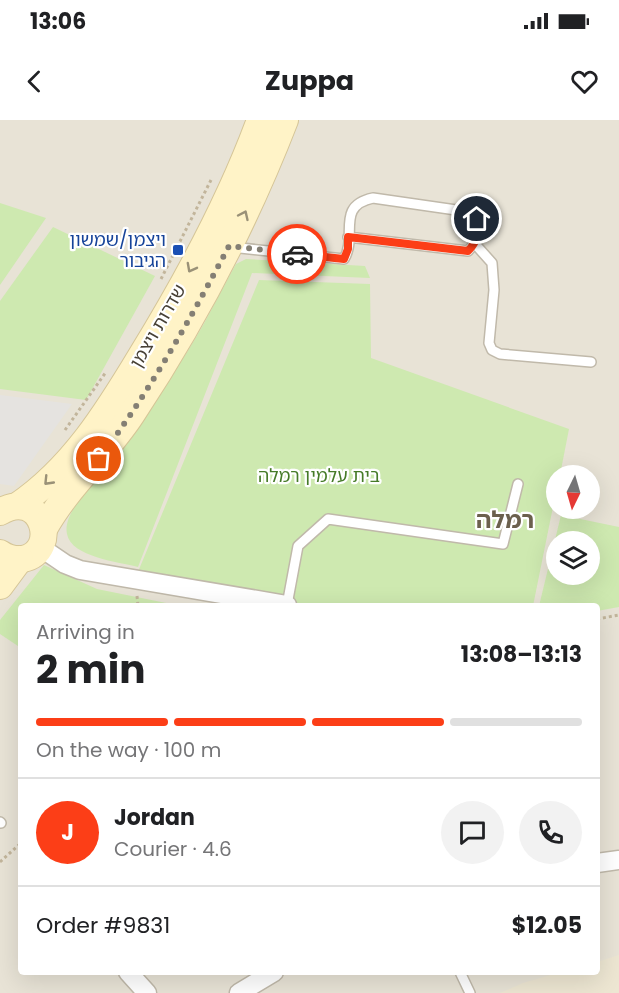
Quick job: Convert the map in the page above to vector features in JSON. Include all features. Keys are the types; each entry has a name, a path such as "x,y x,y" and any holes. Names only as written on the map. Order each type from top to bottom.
{"main road":[{"name":"שדרות ויצמן","path":"6,507 45,485 113,402 169,311 208,236 260,120"},
{"name":"שדרות ויצמן","path":"0,586 26,547 99,459 132,415 189,322 229,246 285,120"},
{"path":"6,507 25,507 37,515 26,547"}],"street":[{"path":"26,547 80,570 275,603"},
{"path":"600,863 619,860"},
{"path":"131,975 147,993"},
{"path":"239,993 269,975"}],"lane":[{"path":"229,246 339,259 347,254 348,224 353,209 360,201 373,198 470,212 477,219 479,229 475,244 468,251 348,237"},
{"path":"475,244 492,263 494,290 489,343 492,350 500,354 591,362"},
{"path":"287,603 298,546 328,519 503,544 518,484"},
{"path":"461,975 470,993"}],"path":[{"path":"156,288 215,173"},
{"path":"63,433 109,367"},
{"path":"600,618 619,615"},
{"path":"0,862 18,846"}],"shaded area":[{"name":"רמלה","path":"0,120 619,120 619,993 0,993"},
{"path":"0,395 72,404 14,486 0,484"},
{"path":"619,955 619,993 500,993 551,975 600,975 600,961"}],"green space":[{"path":"0,203 46,218 0,285"},
{"path":"53,227 155,276 86,400 0,389 0,301"},
{"path":"246,259 365,266 370,278 252,273 138,567 97,557 77,548 70,542 67,534 69,516 74,507 108,465 164,387 196,337 236,264"},
{"name":"בית עלמין רמלה","path":"259,280 370,284 371,358 569,429 562,465 546,465 546,519 551,519 548,531 546,531 534,603 292,603 135,579"},
{"path":"560,519 580,519 619,527 619,607 600,610 600,603 540,603 546,577 546,585 600,585 600,531 557,531"},
{"path":"44,565 97,589 166,603 18,603 18,646 0,634 0,620"}],"way so far":[{"path":"99,459 132,415 189,322 229,246 297,254"}],"place":[{"name":"ויצמן/שמשון הגיבור","path":"178,250"}],"district":[{"name":"רמלה","path":"505,520"}],"route":[{"path":"297,254 344,259 348,249 348,237 468,251 475,244 479,229 477,219"}]}
